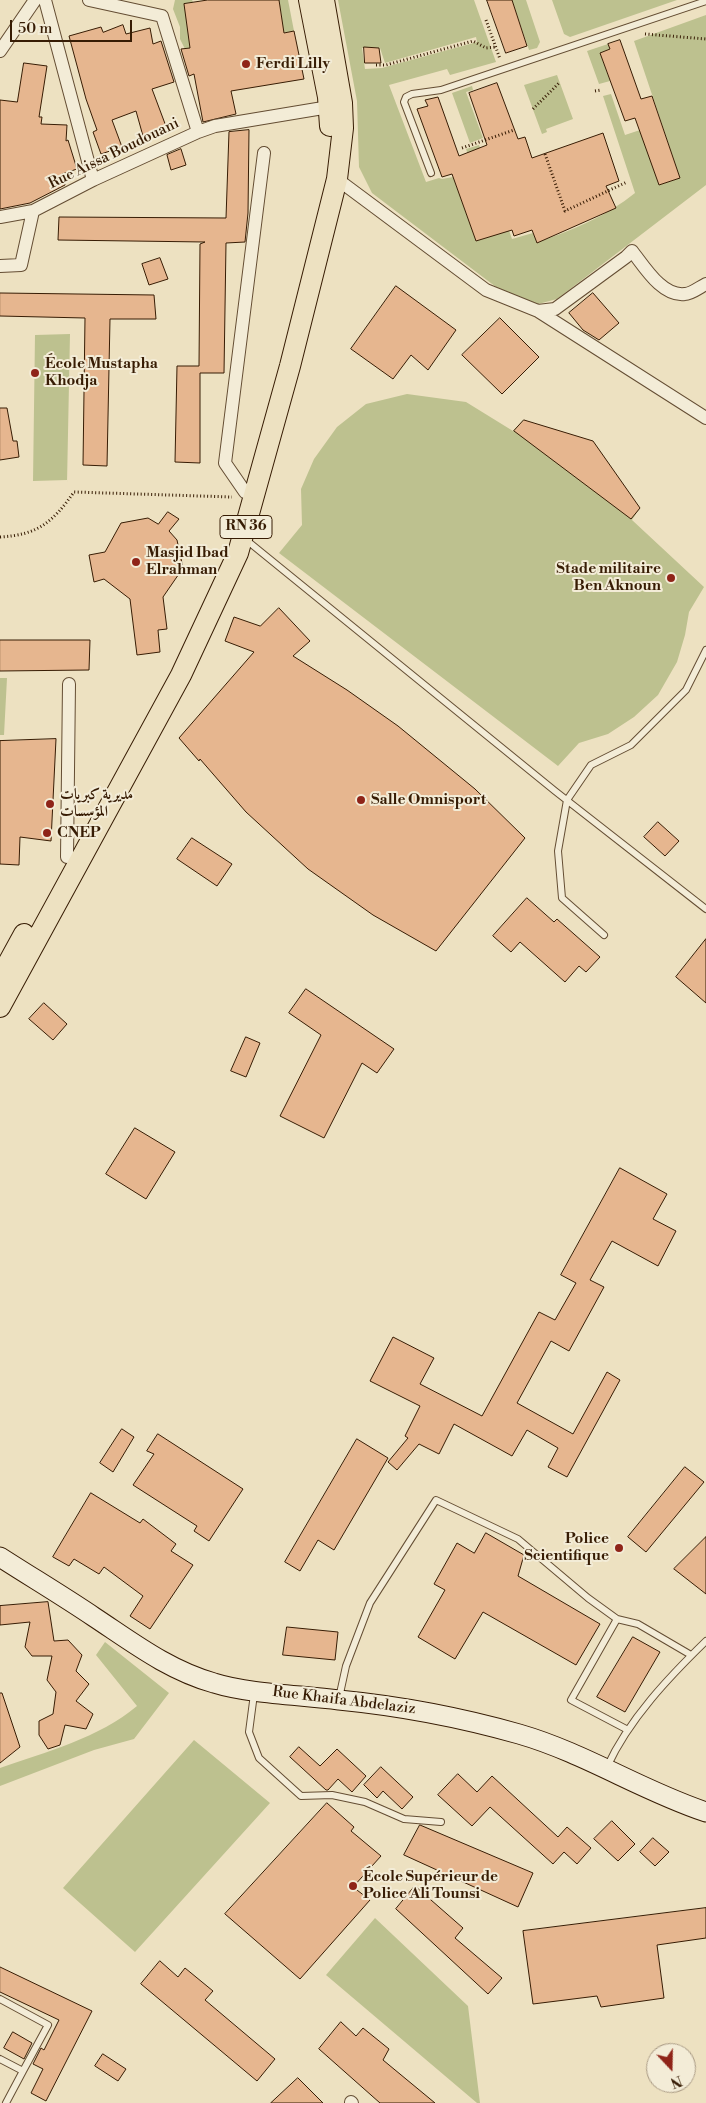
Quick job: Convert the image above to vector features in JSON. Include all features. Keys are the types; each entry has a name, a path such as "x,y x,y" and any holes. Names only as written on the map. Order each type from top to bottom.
{"main road":[{"name":"RN 36","path":"0,978 158,694 190,630 226,550 244,495 319,215 329,156 329,106 309,0"},
{"name":"RN 36","path":"0,1007 181,674 220,595 243,538 337,179 343,128 342,103 324,0"}],"street":[{"path":"0,51 35,0"},
{"path":"45,0 93,180"},
{"name":"Rue Aissa Boudouani","path":"0,217 33,211 93,180 198,132 162,16 89,0"},
{"path":"198,132 215,126 329,106"},
{"path":"244,495 225,463 264,153"},
{"path":"337,179 486,290 538,312 706,418"},
{"path":"0,266 21,266 33,211"},
{"path":"538,312 555,309 632,251 660,285 674,294 686,294 706,284"},
{"path":"67,857 70,684"},
{"name":"Rue Khaifa Abdelaziz","path":"0,1557 145,1652 166,1664 215,1684 437,1713 489,1726 542,1741 606,1768 678,1802 706,1812"}],"lane":[{"path":"431,173 404,102 406,97 412,94 441,90 706,1"},
{"path":"243,538 567,800 706,909"},
{"path":"604,935 562,898 558,851 567,800 591,765 632,746 686,690 706,650"},
{"path":"339,1700 346,1666 370,1603 436,1500 518,1539 588,1598 617,1619 638,1624 691,1655"},
{"path":"617,1619 571,1700 628,1730"},
{"path":"606,1768 615,1749 628,1730 673,1673 706,1641"},
{"path":"254,1690 254,1704 249,1732 259,1758 301,1796 332,1795 365,1802 404,1818 441,1822"},
{"path":"0,1999 48,2026 6,2103"},
{"path":"0,2059 23,2070"}],"path":[{"path":"486,20 501,62"},
{"path":"645,34 706,40"},
{"path":"376,65 386,65 473,41 486,48 496,47"},
{"path":"533,109 560,82"},
{"path":"595,91 601,90"},
{"path":"462,148 514,130"},
{"path":"545,154 565,211 627,182"},
{"path":"0,537 14,536 42,528 61,511 74,492 244,495"}],"green space":[{"path":"175,0 192,0 193,2 184,4 282,18 279,0 288,0 294,31 185,49 180,39 180,27 173,9"},
{"path":"338,0 474,0 496,62 450,75 447,69 389,85 426,182 439,178 453,177 476,241 497,234 466,149 479,145 512,239 533,233 537,242 588,222 613,209 635,193 603,96 611,94 625,135 640,130 659,185 680,178 634,41 706,15 706,185 557,299 538,304 500,290 372,193 359,167 357,101","holes":["476,37 477,42 382,68 365,69 362,48 380,48 385,63"]},
{"path":"512,0 526,0 540,42 537,48 529,50"},
{"path":"552,0 677,0 570,37 564,34"},
{"path":"608,44 610,49 600,53 610,81 599,84 587,51"},
{"path":"557,75 573,119 546,129 547,132 542,134 524,85"},
{"path":"472,86 473,90 466,92 483,138 470,143 452,93"},
{"path":"70,334 67,483 67,480 33,481 35,335"},
{"path":"407,394 466,402 513,431 524,420 640,508 632,520 704,587 689,612 677,662 658,695 634,717 608,734 579,743 558,766 279,553 302,525 301,489 314,459 337,427 366,404"},
{"path":"0,678 7,678 4,735 0,735"},
{"path":"105,1642 169,1693 134,1739 94,1750 0,1786 0,1768 72,1743 106,1727 137,1706 96,1655"},
{"path":"194,1740 270,1803 135,1952 63,1888"},
{"path":"375,1918 468,2006 480,2103 477,2103 326,1975"}],"building":[{"path":"208,0 279,0 284,33 294,31 304,79 231,91 236,114 203,122 194,74 189,76 181,49 190,48 184,4"},
{"path":"487,0 512,0 527,46 506,53"},
{"path":"123,25 126,34 150,28 153,44 161,41 174,82 152,89 167,129 143,136 136,111 112,120 122,147 101,154 93,132 97,130 86,99 69,36 101,27 103,32"},
{"path":"620,40 641,99 652,96 680,178 659,185 635,118 625,121 600,53 610,49 608,44"},
{"path":"364,47 379,48 381,63 365,63"},
{"path":"24,63 47,66 39,117 42,117 41,124 67,125 66,141 68,140 77,169 62,174 65,185 30,203 0,209 0,100 17,102"},
{"path":"497,83 518,139 525,137 532,158 603,133 619,181 606,186 616,208 537,243 532,230 514,236 512,230 476,241 452,174 442,177 417,109 428,106 425,100 438,97 459,156 487,145 469,93"},
{"path":"249,130 248,213 245,242 226,243 224,373 200,373 200,463 175,462 177,366 199,366 200,244 205,242 58,240 59,217 226,218 229,132"},
{"path":"181,149 186,165 171,170 167,155"},
{"path":"160,258 168,279 149,285 142,264"},
{"path":"396,286 456,330 428,370 411,355 393,379 351,349"},
{"path":"0,293 154,295 156,319 110,319 107,466 83,465 85,318 0,316"},
{"path":"593,293 619,323 599,340 583,330 569,313"},
{"path":"500,318 539,357 502,394 462,355"},
{"path":"0,408 7,408 13,441 17,441 19,457 0,460"},
{"path":"524,420 593,441 640,508 631,519 514,431"},
{"name":"Masjid Ibad Elrahman","path":"168,512 179,519 169,531 177,540 183,568 163,597 167,629 158,630 160,652 137,655 130,599 104,579 94,582 89,555 105,552 121,523 148,518 158,524"},
{"name":"Salle Omnisport","path":"279,608 310,641 293,656 347,690 398,726 475,789 525,838 436,951 373,915 308,869 246,812 179,738 254,652 225,641 234,617 260,626"},
{"path":"0,640 90,640 89,670 0,671"},
{"path":"56,739 51,841 20,837 19,865 0,864 0,741"},
{"path":"658,822 679,841 665,856 644,837"},
{"path":"192,838 232,864 217,886 177,859"},
{"path":"527,898 554,922 557,919 600,957 586,972 579,966 565,982 520,942 511,952 493,936"},
{"path":"706,939 706,1003 676,977"},
{"path":"306,989 394,1049 377,1073 362,1063 324,1138 280,1116 321,1035 289,1013"},
{"path":"44,1003 67,1024 53,1040 29,1019"},
{"path":"246,1037 260,1043 246,1077 231,1071"},
{"path":"135,1128 175,1152 146,1199 106,1174"},
{"path":"620,1168 667,1194 653,1219 676,1231 658,1266 612,1241 590,1280 604,1287 569,1351 551,1341 517,1403 573,1434 607,1372 620,1380 567,1477 548,1467 558,1448 527,1430 512,1456 454,1424 439,1454 419,1444 397,1470 388,1462 408,1438 405,1436 420,1406 370,1381 393,1337 434,1358 420,1384 482,1416 539,1312 555,1320 576,1283 561,1275"},
{"path":"122,1429 134,1437 113,1472 100,1463"},
{"path":"158,1434 243,1489 209,1541 194,1531 197,1526 133,1485 154,1454 147,1451"},
{"path":"357,1439 388,1458 334,1550 318,1540 300,1571 285,1562"},
{"path":"685,1467 704,1482 646,1552 628,1537"},
{"path":"91,1493 140,1523 143,1519 176,1544 171,1551 193,1565 150,1629 130,1616 143,1596 104,1567 99,1574 74,1559 69,1566 53,1557"},
{"path":"486,1533 524,1555 518,1576 600,1624 576,1665 483,1612 455,1659 418,1637 445,1590 434,1584 457,1543 474,1553"},
{"path":"706,1537 706,1594 674,1569"},
{"path":"48,1602 54,1641 68,1640 82,1655 76,1671 89,1684 76,1701 93,1714 86,1729 65,1725 60,1745 48,1749 39,1735 39,1721 53,1714 56,1692 47,1680 52,1656 32,1656 25,1647 30,1622 0,1625 0,1606"},
{"path":"287,1627 338,1632 335,1660 283,1655"},
{"path":"633,1637 660,1652 625,1712 597,1697"},
{"path":"0,1693 2,1693 20,1747 0,1763"},
{"path":"299,1747 320,1766 337,1749 366,1776 352,1792 338,1779 326,1790 290,1757"},
{"path":"381,1767 413,1797 402,1809 383,1791 377,1798 364,1785"},
{"path":"458,1774 477,1792 492,1776 558,1837 567,1827 591,1848 577,1864 564,1852 553,1864 490,1807 472,1826 438,1795"},
{"path":"327,1803 354,1827 351,1831 381,1856 353,1887 370,1900 300,1979 225,1914"},
{"path":"612,1821 635,1844 618,1861 594,1839"},
{"path":"420,1825 533,1873 518,1907 404,1855"},
{"path":"653,1838 669,1852 655,1866 640,1852"},
{"path":"415,1886 463,1928 455,1938 502,1978 488,1994 396,1909"},
{"path":"706,1908 706,1938 657,1945 664,1998 601,2007 597,1996 533,2004 523,1931"},
{"path":"160,1961 178,1977 185,1968 213,1991 205,2000 275,2059 257,2081 141,1984"},
{"path":"0,1967 92,2011 46,2101 31,2093 43,2069 33,2064 41,2048 44,2050 59,2020 0,1992"},
{"path":"341,2022 356,2036 363,2028 389,2049 383,2060 435,2103 380,2103 319,2049"},
{"path":"13,2032 32,2043 24,2059 4,2048"},
{"path":"103,2054 126,2069 118,2081 95,2066"},
{"path":"298,2078 323,2103 271,2103"}],"place":[{"name":"Ferdi Lilly","path":"246,64"},
{"name":"École Mustapha Khodja","path":"35,373"},
{"name":"Masjid Ibad Elrahman","path":"136,562"},
{"name":"Stade militaire Ben Aknoun","path":"671,578"},
{"name":"Salle Omnisport","path":"361,800"},
{"name":"مديرية كبريات المؤسسات","path":"50,804"},
{"name":"CNEP","path":"47,833"},
{"name":"Police Scientifique","path":"619,1548"},
{"name":"École Supérieur de Police Ali Tounsi","path":"353,1886"}]}
